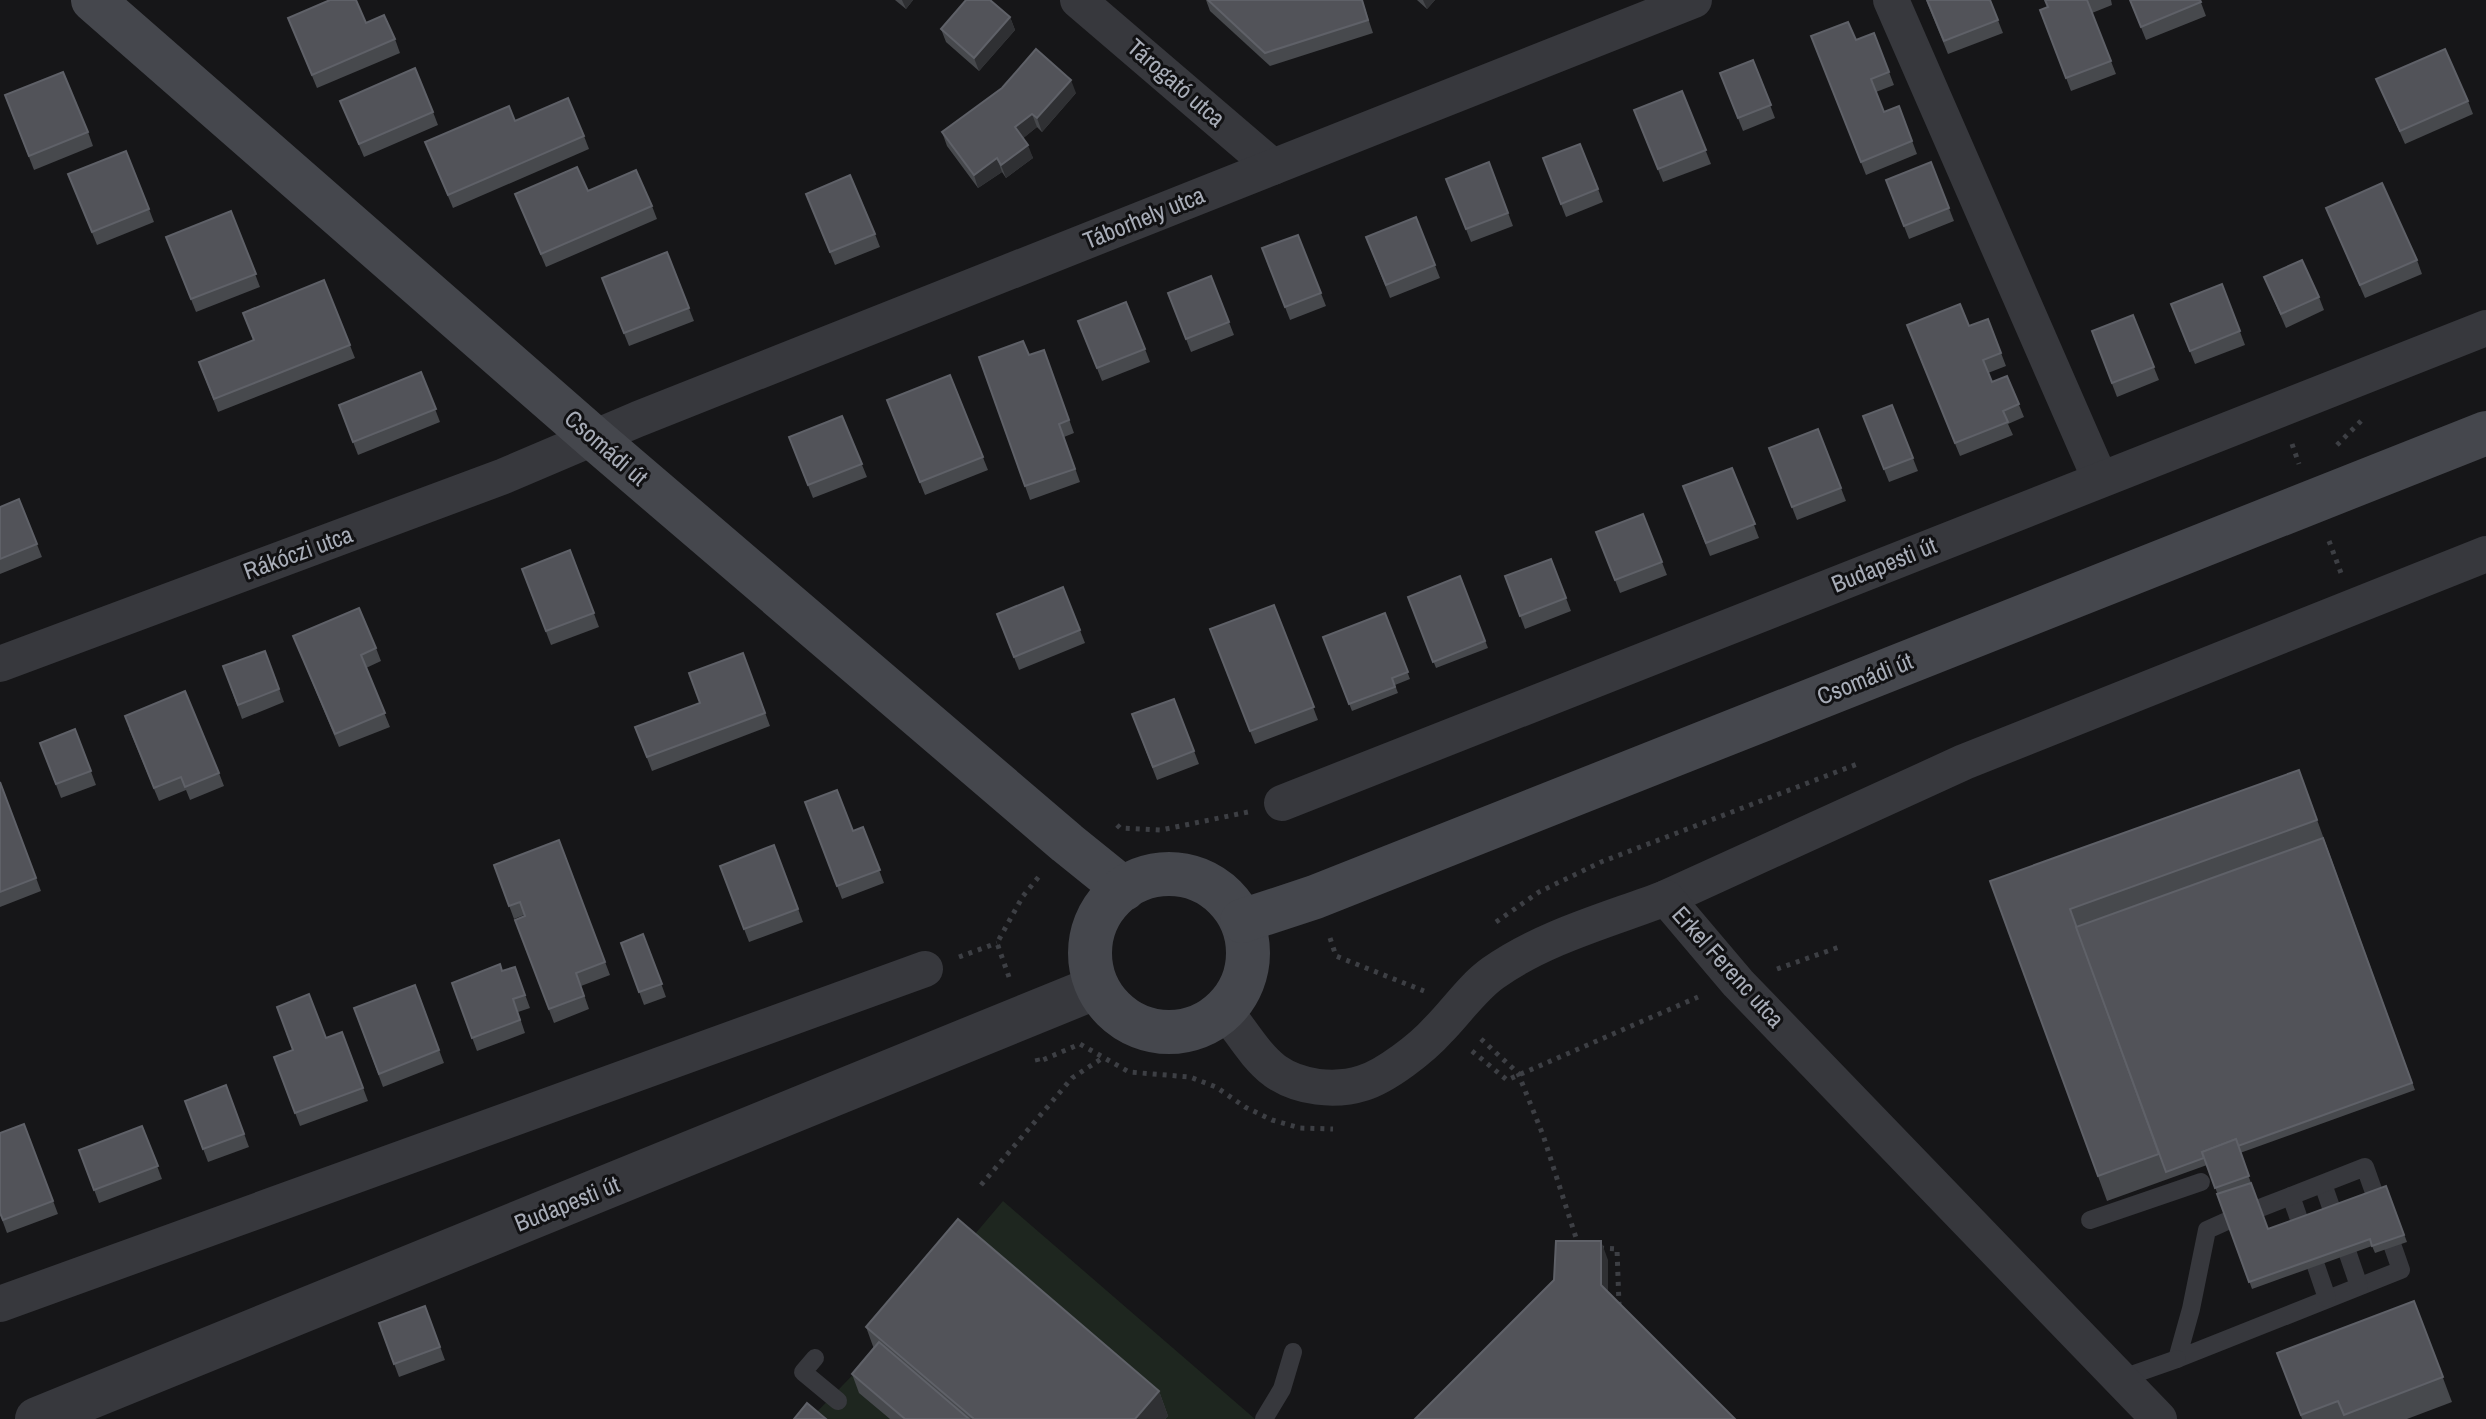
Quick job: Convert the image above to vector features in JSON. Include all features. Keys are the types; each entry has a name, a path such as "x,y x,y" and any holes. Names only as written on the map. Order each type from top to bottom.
{"main road":[{"name":"Csomádi út","path":"93,0 595,439 1124,889"},
{"name":"Csomádi út","path":"1242,921 1315,897 2486,433"},
{"path":"1168,875 1191,878 1211,887 1229,901 1242,921 1248,944 1247,968 1239,991 1224,1010 1204,1024 1180,1031 1155,1031 1131,1022 1111,1008 1097,987 1090,951 1092,933 1110,901 1145,878 1168,875"}],"street":[{"name":"Tárogató utca","path":"1078,0 1273,167"},
{"name":"Táborhely utca","path":"595,439 638,419 1694,0"},
{"path":"1891,0 2100,479"},
{"name":"Budapesti út","path":"1282,803 2486,328"},
{"name":"Rákóczi utca","path":"0,664 595,439"},
{"path":"1666,898 1964,762 2486,554"},
{"name":"Erkel Ferenc utca","path":"1224,1010 1255,1051 1275,1070 1300,1084 1331,1087 1364,1083 1395,1065 1437,1032 1491,974 1536,947 1666,898 1738,983 2159,1419"},
{"path":"0,1304 925,969"},
{"name":"Budapesti út","path":"37,1419 1097,987"}],"lane":[{"path":"2260,1208 2365,1167 2376,1198"},
{"path":"2090,1220 2201,1182"},
{"path":"2323,1184 2333,1213"},
{"path":"2291,1196 2301,1225"},
{"path":"2177,1359 2207,1230 2227,1221"},
{"path":"2120,1379 2401,1270 2393,1247"},
{"path":"2348,1254 2359,1286"},
{"path":"2316,1266 2327,1298"},
{"path":"1264,1419 1282,1389 1293,1352"},
{"path":"815,1358 803,1372 838,1401"}],"path":[{"path":"1488,928 1539,892 1601,862 1864,762"},
{"path":"1282,803 1208,822 1161,830 1120,828 1096,808 1023,896 997,943 1038,1062 1080,1044 1129,1072 1190,1077 1203,1082 1272,1120 1300,1128 1337,1129"},
{"path":"1315,897 1336,956 1427,992"},
{"path":"1738,983 1842,946"},
{"path":"1469,1049 1507,1080 1699,996 1690,986"},
{"path":"1464,1056 1491,1028"},
{"path":"1479,1037 1518,1073 1543,1135 1580,1248 1617,1249 1617,1303 1627,1314"},
{"path":"981,1185 1072,1078 1104,1057"}],"shaded area":[{"path":"1003,1201 1255,1419 810,1419 875,1352"}],"building":[{"path":"330,0 356,0 366,23 384,15 395,39 312,75 288,18"},
{"path":"966,0 990,0 1010,17 974,58 941,29"},
{"path":"1208,0 1362,0 1368,20 1265,53"},
{"path":"1927,0 1990,0 1998,20 1944,41"},
{"path":"2045,0 2087,0 2111,61 2066,78 2040,10 2048,7"},
{"path":"2130,0 2200,0 2201,2 2141,27"},
{"path":"1848,22 1856,40 1874,33 1889,72 1871,79 1884,112 1899,106 1912,141 1861,162 1811,36"},
{"path":"1036,49 1071,80 1037,118 1032,114 1015,127 1028,145 1001,165 997,158 974,175 942,132 1002,88"},
{"path":"2445,49 2468,101 2400,131 2376,79"},
{"path":"1753,60 1771,105 1738,118 1720,73"},
{"path":"415,68 433,112 359,144 340,101"},
{"path":"63,72 88,132 29,156 5,95"},
{"path":"1682,91 1706,150 1658,169 1634,110"},
{"path":"568,98 584,136 448,195 425,142 509,106 515,121"},
{"path":"1580,144 1598,189 1561,204 1543,158"},
{"path":"126,151 149,209 92,232 68,174"},
{"path":"1489,162 1508,213 1466,229 1446,179"},
{"path":"1931,162 1949,208 1904,226 1886,180"},
{"path":"577,167 588,191 636,170 652,206 541,254 515,194"},
{"path":"850,175 875,234 830,252 806,194"},
{"path":"2382,183 2417,260 2360,285 2326,208"},
{"path":"231,211 256,274 191,299 166,237"},
{"path":"1416,217 1435,265 1386,285 1366,237"},
{"path":"1298,235 1321,293 1285,307 1262,248"},
{"path":"667,252 689,308 624,333 602,278"},
{"path":"2302,260 2319,297 2281,314 2264,277"},
{"path":"1211,276 1229,322 1186,339 1168,293"},
{"path":"324,280 350,345 214,399 199,362 254,340 243,313"},
{"path":"2222,284 2240,331 2190,351 2171,304"},
{"path":"1126,302 1145,349 1097,368 1078,321"},
{"path":"1960,304 1969,326 1988,319 2001,353 1983,360 1992,382 2007,376 2019,404 2003,411 2008,422 1955,443 1907,325"},
{"path":"2133,315 2154,367 2112,383 2092,331"},
{"path":"1023,341 1029,355 1044,350 1069,420 1059,424 1075,469 1025,486 979,357"},
{"path":"421,372 436,409 353,442 339,405"},
{"path":"950,375 983,457 920,482 887,400"},
{"path":"1892,405 1913,458 1884,469 1863,416"},
{"path":"842,416 862,464 808,485 789,437"},
{"path":"1818,429 1841,488 1792,507 1769,448"},
{"path":"1732,468 1755,524 1706,543 1683,486"},
{"path":"19,499 37,544 0,559 0,507"},
{"path":"1643,514 1662,562 1615,580 1596,532"},
{"path":"570,550 594,613 546,631 522,569"},
{"path":"1551,559 1566,598 1520,616 1505,576"},
{"path":"1460,576 1485,641 1433,662 1408,597"},
{"path":"1063,587 1080,630 1014,657 997,614"},
{"path":"1274,605 1314,707 1250,731 1210,629"},
{"path":"359,608 376,648 361,655 385,713 335,734 293,636"},
{"path":"1385,613 1408,672 1392,678 1395,687 1349,704 1323,637"},
{"path":"265,651 279,689 238,705 223,666"},
{"path":"743,653 765,713 647,757 635,727 700,703 689,673"},
{"path":"185,691 219,773 185,787 181,777 154,788 125,716"},
{"path":"1174,699 1194,751 1153,767 1132,714"},
{"path":"75,729 91,771 56,784 40,743"},
{"path":"2299,770 2317,820 2070,909 2159,1154 2098,1176 1990,881"},
{"path":"0,782 36,878 0,892"},
{"path":"837,790 853,831 863,827 880,870 837,886 805,802"},
{"path":"2323,838 2412,1083 2238,1146 2236,1139 2202,1152 2204,1158 2166,1172 2076,927"},
{"path":"559,840 605,962 576,973 584,996 549,1009 515,920 525,916 520,902 509,906 494,865"},
{"path":"774,845 798,909 744,929 720,866"},
{"path":"643,934 662,984 639,992 621,943"},
{"path":"500,964 502,971 515,967 525,995 513,999 520,1020 472,1038 452,983"},
{"path":"415,985 439,1050 379,1074 354,1008"},
{"path":"309,994 326,1038 342,1032 363,1088 295,1113 274,1057 293,1050 277,1007"},
{"path":"226,1085 244,1134 203,1149 185,1101"},
{"path":"24,1124 53,1201 3,1220 0,1213 0,1133"},
{"path":"142,1126 158,1166 94,1190 79,1150"},
{"path":"2236,1139 2249,1176 2215,1188 2202,1152"},
{"path":"2251,1183 2268,1229 2386,1186 2404,1235 2372,1246 2370,1239 2249,1282 2217,1194"},
{"path":"958,1219 1159,1391 1135,1419 974,1419 866,1327"},
{"path":"1556,1241 1601,1241 1601,1285 1735,1419 1415,1419 1554,1280"},
{"path":"2414,1301 2443,1377 2344,1415 2338,1401 2301,1415 2277,1353"},
{"path":"425,1306 440,1347 394,1364 379,1323"},
{"path":"879,1342 969,1419 905,1419 852,1374"},
{"path":"807,1403 826,1419 794,1419"}]}
